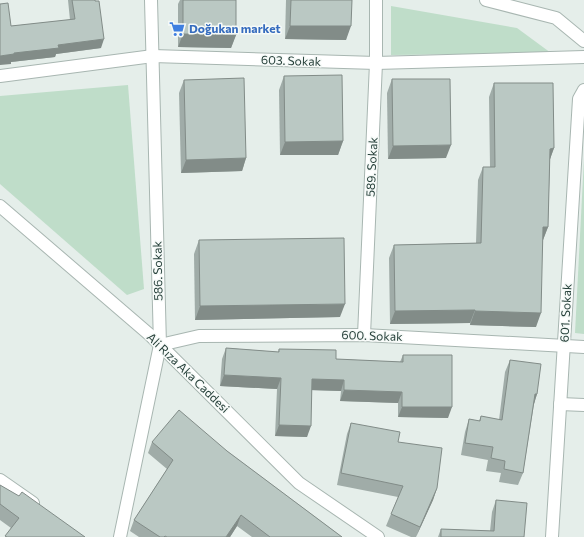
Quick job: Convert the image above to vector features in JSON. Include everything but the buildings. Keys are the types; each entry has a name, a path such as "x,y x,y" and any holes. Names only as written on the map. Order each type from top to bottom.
{"street":[{"name":"586. Sokak","path":"120,537 160,345 151,0"},
{"name":"589. Sokak","path":"364,335 376,63 376,0"},
{"path":"486,0 556,18 584,41"},
{"name":"603. Sokak","path":"0,76 153,56 376,63 584,58"},
{"name":"601. Sokak","path":"552,537 579,99 584,90"},
{"name":"Ali Rıza Aka Caddesi","path":"0,206 160,345 299,483 378,537"},
{"name":"600. Sokak","path":"160,345 199,336 364,335 584,347"},
{"path":"560,404 584,405"},
{"path":"0,480 45,511"}],"green space":[{"path":"391,6 517,28 551,53 391,55"},
{"path":"128,85 144,289 127,295 0,184 0,96"},
{"path":"584,158 584,334 575,333"}],"place":[{"name":"Doğukan market","path":"177,29"}]}
